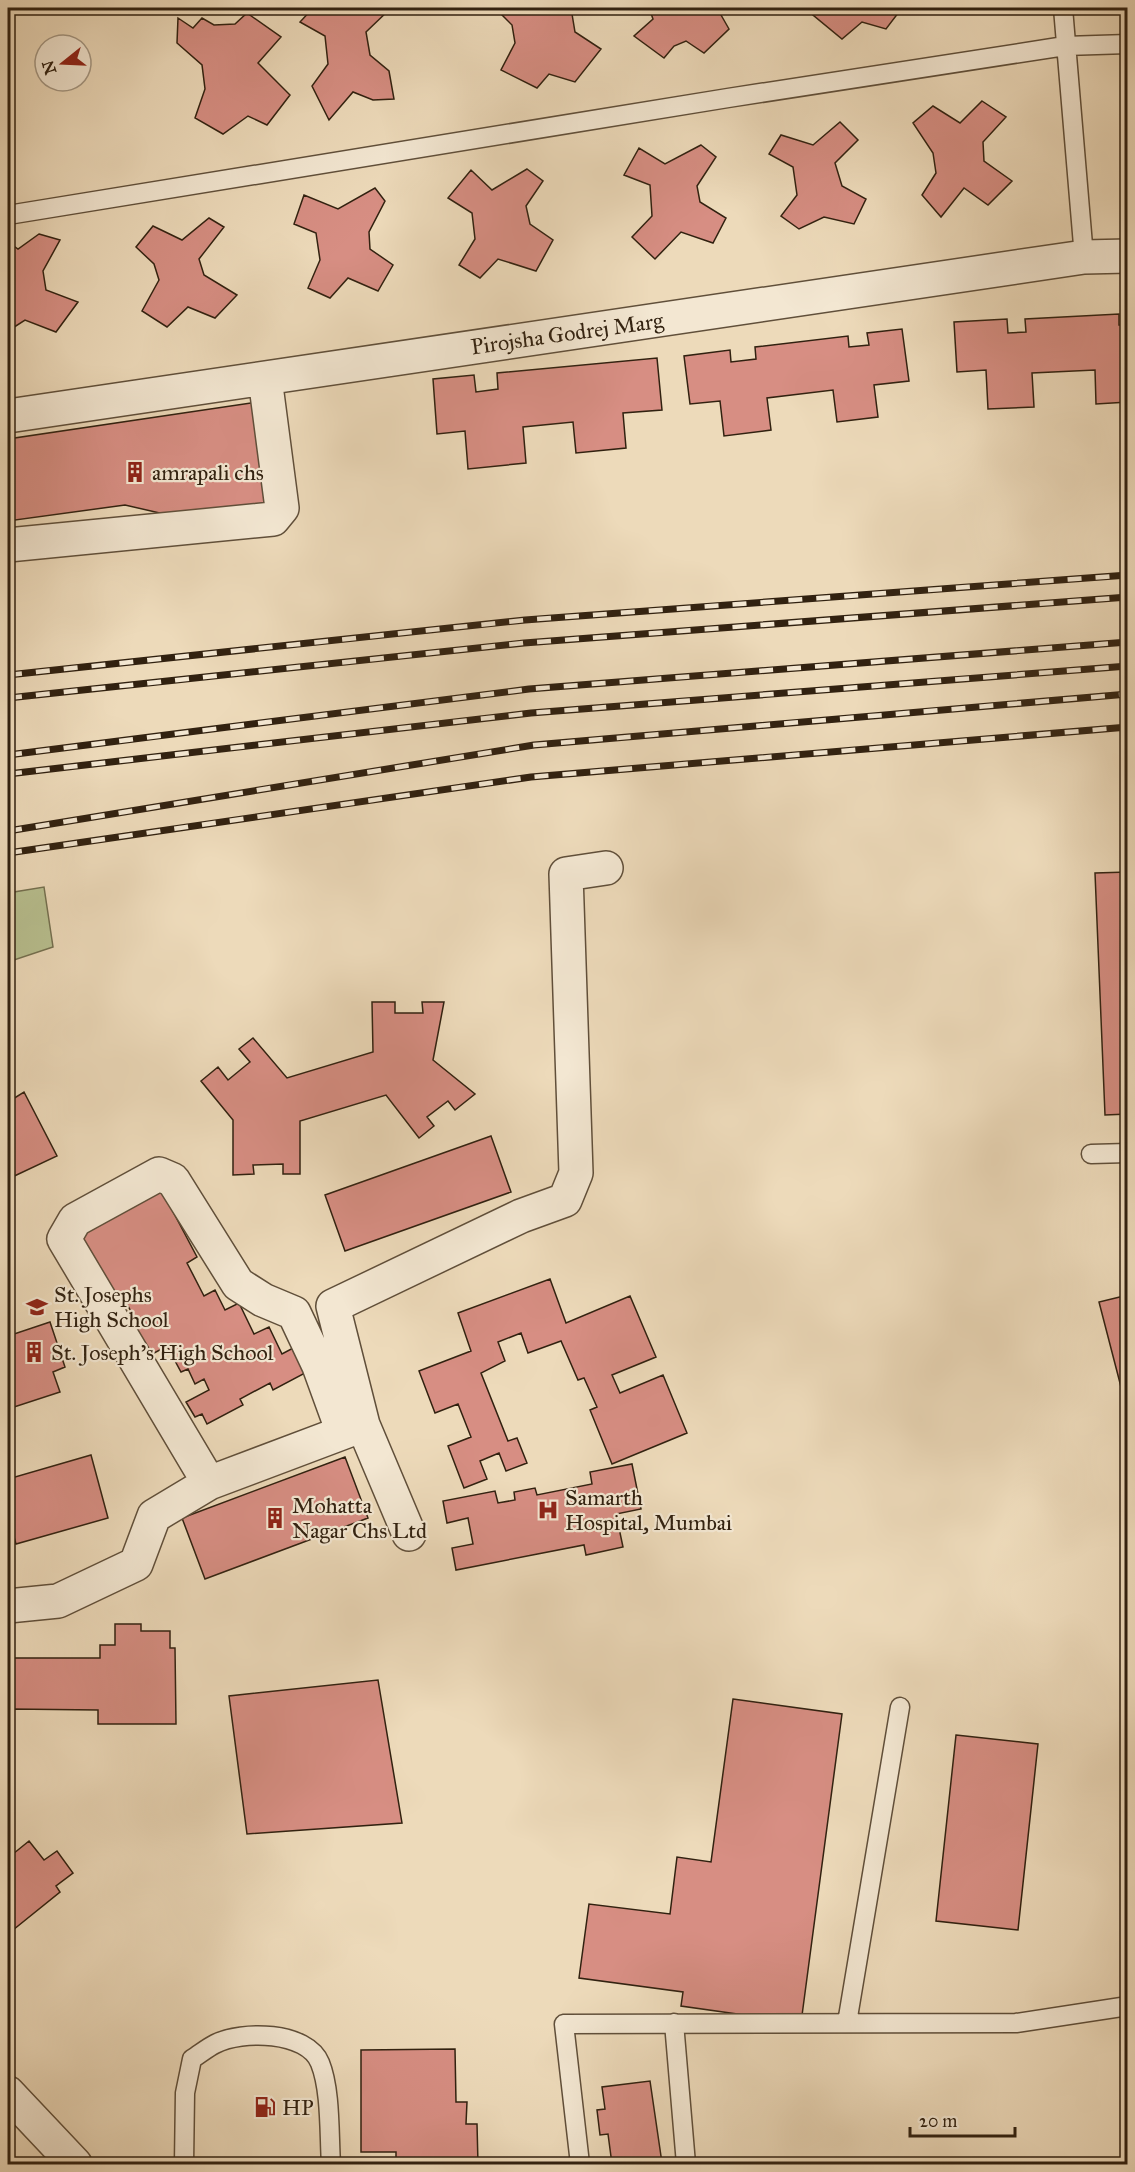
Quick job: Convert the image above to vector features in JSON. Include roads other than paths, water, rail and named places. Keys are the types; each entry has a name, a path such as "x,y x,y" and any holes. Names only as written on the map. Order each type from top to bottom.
{"street":[{"name":"Pirojsha Godrej Marg","path":"8,416 1084,257 1128,256"},
{"path":"8,545 273,519 282,508 265,378"},
{"path":"353,1429 333,1306 521,1216 565,1200 576,1173 566,874 606,868"},
{"path":"209,1483 64,1239 75,1220 159,1174 173,1180 238,1284 263,1300 294,1313 319,1366 409,1534"},
{"path":"8,1606 58,1601 136,1564 154,1516 209,1483 353,1429"},
{"path":"8,2093 75,2164"}],"lane":[{"path":"1063,8 1084,257"},
{"path":"8,215 728,98 1065,46 1128,44"},
{"path":"1091,1154 1128,1153"},
{"path":"847,2023 900,1707"},
{"path":"580,2164 564,2024 1016,2023 1128,2006"},
{"path":"674,2024 686,2164"},
{"path":"184,2164 185,2093 192,2059 217,2043 256,2035 301,2042 320,2062 326,2090 331,2164"}],"railway":[{"path":"8,675 525,620 1128,575"},
{"path":"8,698 524,643 1128,597"},
{"path":"8,755 529,689 1128,642"},
{"path":"8,774 531,713 1128,666"},
{"path":"8,831 534,745 1128,694"},
{"path":"8,853 531,777 1128,727"}],"place":[{"name":"amrapali chs","path":"135,472"},
{"name":"St. Josephs High School","path":"37,1307"},
{"name":"St. Joseph's High School","path":"34,1352"},
{"name":"Samarth Hospital, Mumbai","path":"548,1510"},
{"name":"Mohatta Nagar Chs Ltd","path":"275,1518"},
{"name":"HP","path":"265,2107"}]}
